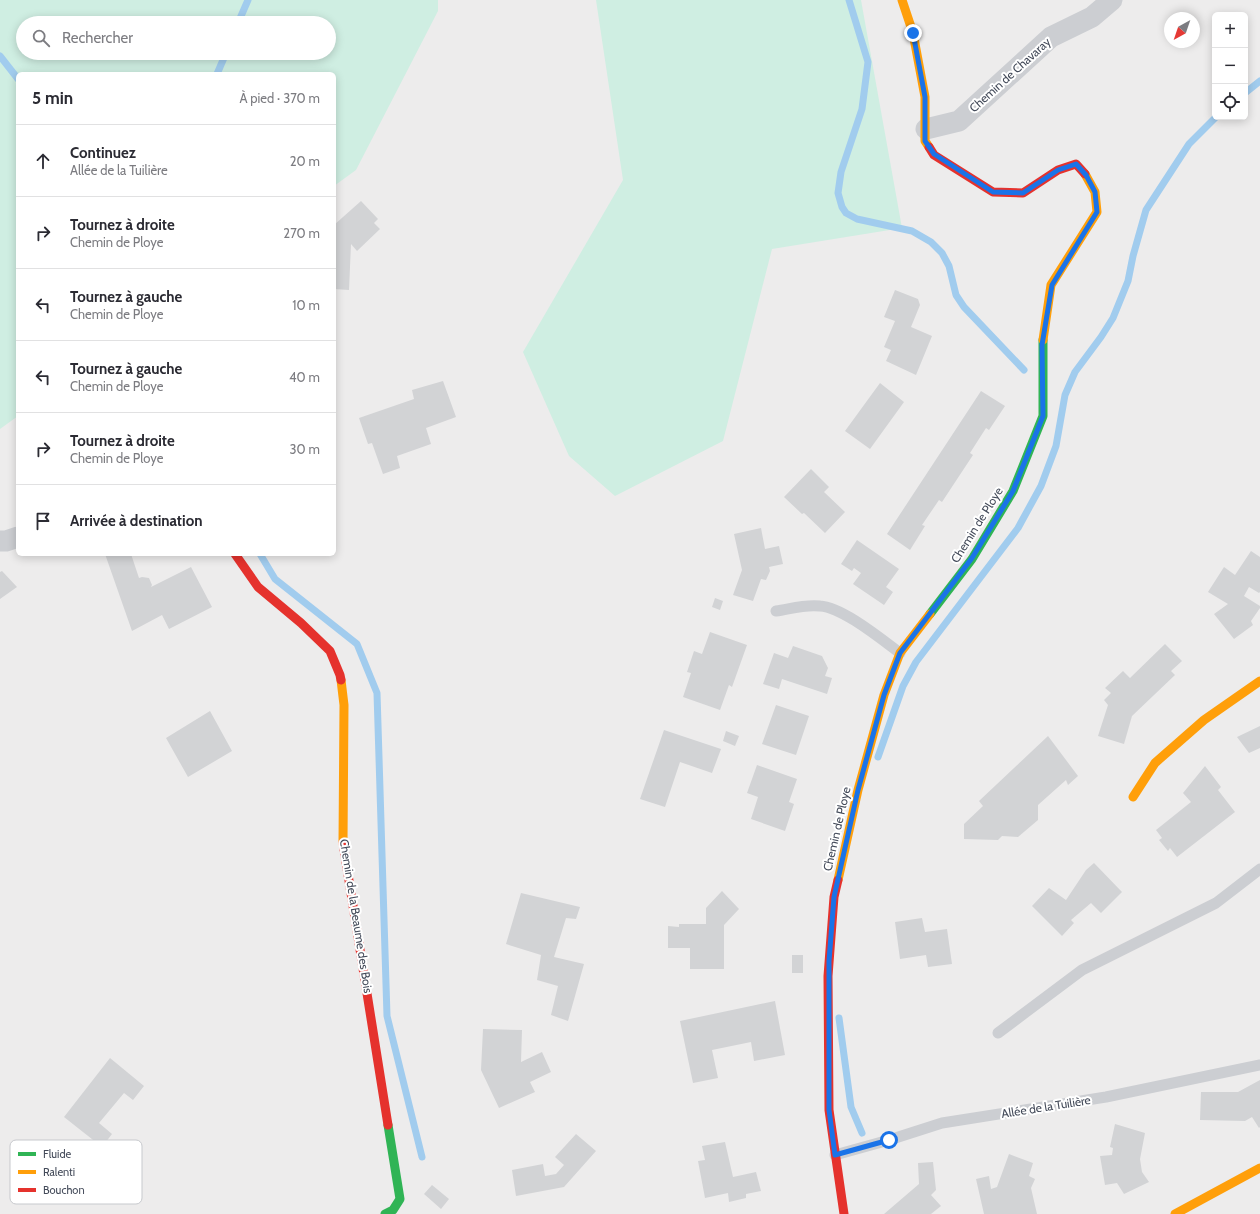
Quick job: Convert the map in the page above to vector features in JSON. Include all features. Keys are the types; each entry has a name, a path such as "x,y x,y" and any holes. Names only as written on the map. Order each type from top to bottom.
{"street":[{"name":"Chemin de Ploye","path":"844,1214 829,1110 828,976 834,897 858,790 884,695 900,653 972,558 1013,491 1043,416 1042,345 1052,285 1097,212 1095,192 1086,175 1076,164 1058,170 1023,193 993,192 934,154 925,141 925,97 913,33 902,0"},
{"name":"Chemin de Chavaray","path":"926,129 959,121 1051,37 1092,17 1112,0"},
{"path":"0,541 6,541 16,538"},
{"name":"Chemin de la Beaume des Bois","path":"236,556 258,587 301,623 330,651 340,675 344,704 343,842 400,1199 393,1210 385,1214"},
{"path":"1133,797 1155,763 1204,720 1260,681"},
{"path":"1176,1214 1260,1168"}],"lane":[{"path":"776,611 805,606 821,606 844,614 900,653"},
{"path":"998,1032 1082,970 1216,904 1260,869"},
{"name":"Allée de la Tuilière","path":"835,1155 942,1123 1106,1097 1260,1065"}],"green space":[{"path":"0,0 438,0 438,11 356,170 336,185 336,72 16,72 16,417 0,429"},
{"path":"596,0 861,0 902,228 772,249 723,441 615,496 569,456 523,352 623,180"}],"building":[{"path":"361,201 378,219 374,223 380,229 357,251 351,244 349,290 336,289 336,223"},
{"path":"895,290 918,299 920,305 911,327 932,336 916,375 886,361 891,350 884,347 895,321 884,317"},
{"path":"443,381 456,417 426,428 431,444 397,456 400,468 383,474 372,443 368,444 359,418 414,399 412,390"},
{"path":"880,383 904,402 870,449 845,431"},
{"path":"981,391 1005,406 989,430 986,428 970,453 973,455 942,502 939,500 922,525 925,526 910,550 887,534"},
{"path":"811,469 829,487 824,492 845,512 825,533 784,497"},
{"path":"761,528 765,549 779,546 783,564 769,567 770,571 766,580 761,579 753,601 733,595 742,570 734,534"},
{"path":"857,540 899,569 886,587 893,592 884,605 853,584 861,573 854,568 852,571 841,564"},
{"path":"1251,551 1260,557 1260,592 1259,593 1249,587 1244,596 1260,606 1260,608 1251,621 1253,625 1234,639 1214,614 1228,604 1208,592 1224,567 1235,575"},
{"path":"106,556 132,556 139,578 149,578 152,585 151,587 191,567 212,607 169,629 162,615 132,631"},
{"path":"2,571 17,587 0,599 0,572"},
{"path":"715,598 723,601 720,610 712,607"},
{"path":"710,632 747,645 732,687 729,685 720,710 683,697 691,673 687,672 694,651 702,654"},
{"path":"1165,644 1182,661 1171,671 1175,675 1132,716 1124,744 1098,736 1108,705 1104,700 1111,693 1105,688 1123,671 1130,678"},
{"path":"793,646 822,656 828,668 825,676 832,678 827,694 782,679 779,689 763,684 774,653 788,658"},
{"path":"776,705 809,716 796,755 762,744"},
{"path":"210,711 232,751 188,777 166,738"},
{"path":"1260,726 1260,748 1249,753 1237,737"},
{"path":"664,730 721,749 712,773 680,762 665,807 640,799"},
{"path":"726,731 739,736 735,746 723,741"},
{"path":"1048,736 1078,776 1068,785 1066,780 1038,805 1038,820 1018,837 1002,836 998,840 964,839 964,824 983,806 979,801"},
{"path":"757,765 797,779 789,802 794,804 785,831 751,819 758,797 747,793"},
{"path":"1205,766 1221,787 1218,790 1235,812 1177,857 1170,848 1168,851 1159,840 1162,838 1156,830 1191,802 1183,793"},
{"path":"1094,863 1122,892 1101,913 1091,903 1071,920 1074,923 1062,936 1032,906 1049,888 1066,900 1086,870"},
{"path":"722,891 739,909 724,925 724,969 690,969 690,948 668,948 668,926 679,927 679,924 706,924 706,908"},
{"path":"521,893 580,907 576,919 566,918 554,957 584,964 568,1021 551,1015 558,986 537,980 541,955 506,944"},
{"path":"922,918 925,932 947,929 952,964 928,967 926,955 900,959 895,922"},
{"path":"792,955 803,955 803,973 792,973"},
{"path":"775,1001 785,1055 754,1061 751,1042 712,1050 718,1078 693,1083 680,1021"},
{"path":"483,1029 522,1030 521,1062 542,1052 551,1072 530,1082 535,1092 499,1108 481,1070"},
{"path":"110,1058 144,1086 133,1100 124,1093 99,1123 112,1134 107,1140 93,1140 64,1117"},
{"path":"1260,1080 1259,1128 1252,1117 1245,1121 1200,1120 1201,1092 1238,1092"},
{"path":"1115,1124 1145,1133 1140,1159 1142,1172 1149,1182 1124,1194 1117,1183 1105,1185 1100,1156 1112,1155 1113,1148 1110,1147"},
{"path":"576,1134 596,1151 564,1187 516,1196 512,1170 543,1164 545,1176 556,1174 564,1165 555,1157"},
{"path":"725,1142 733,1177 756,1172 761,1191 746,1194 746,1198 729,1202 728,1193 705,1198 698,1161 705,1160 702,1146"},
{"path":"1009,1154 1033,1163 1029,1176 1035,1179 1031,1188 1037,1214 984,1214 976,1179 989,1176 991,1189 997,1187"},
{"path":"933,1162 936,1190 931,1195 941,1206 931,1214 884,1214 919,1184 918,1163"},
{"path":"432,1185 449,1199 441,1209 424,1194"}],"waterway":[{"path":"241,16 248,0"},
{"path":"849,0 868,62 862,109 841,172 838,193 842,207 846,213 857,219 912,231 931,242 942,253 949,266 956,295 964,307 1024,370"},
{"path":"0,56 16,76"},
{"path":"218,72 223,60"},
{"path":"1248,91 1260,81"},
{"path":"878,757 903,686 916,662 1018,528 1041,486 1056,446 1065,395 1075,372 1113,318 1128,281 1133,256 1146,210 1189,144 1213,120"},
{"path":"261,556 275,579 357,644 377,693 387,1016 422,1157"},
{"path":"839,1018 851,1107 862,1133"}],"traffic: fast":[{"path":"930,614 972,559 1013,491 1043,416 1043,340"},
{"path":"385,1214 393,1210 400,1199 388,1125"}],"traffic: slow":[{"path":"902,0 913,33 925,97 925,141 929,147"},
{"path":"1043,340 1051,285 1097,212 1095,192 1085,174"},
{"path":"838,880 858,790 884,695 900,653 930,614"},
{"path":"341,680 344,705 343,843"},
{"path":"1133,797 1155,763 1204,720 1260,681"},
{"path":"1175,1214 1260,1168"}],"traffic: jam":[{"path":"929,147 934,155 993,192 1023,193 1058,170 1076,164 1085,174"},
{"path":"236,556 258,587 301,623 330,651 341,680"},
{"path":"343,843 388,1125"},
{"path":"838,880 834,897 828,976 829,1110 844,1214"}],"route":[{"path":"889,1140 835,1155 829,1110 828,976 834,897 858,790 884,695 900,653 972,558 1013,491 1043,416 1042,345 1052,285 1097,212 1095,192 1086,175 1076,164 1058,170 1023,193 993,192 934,154 925,141 925,97 913,33"}]}
